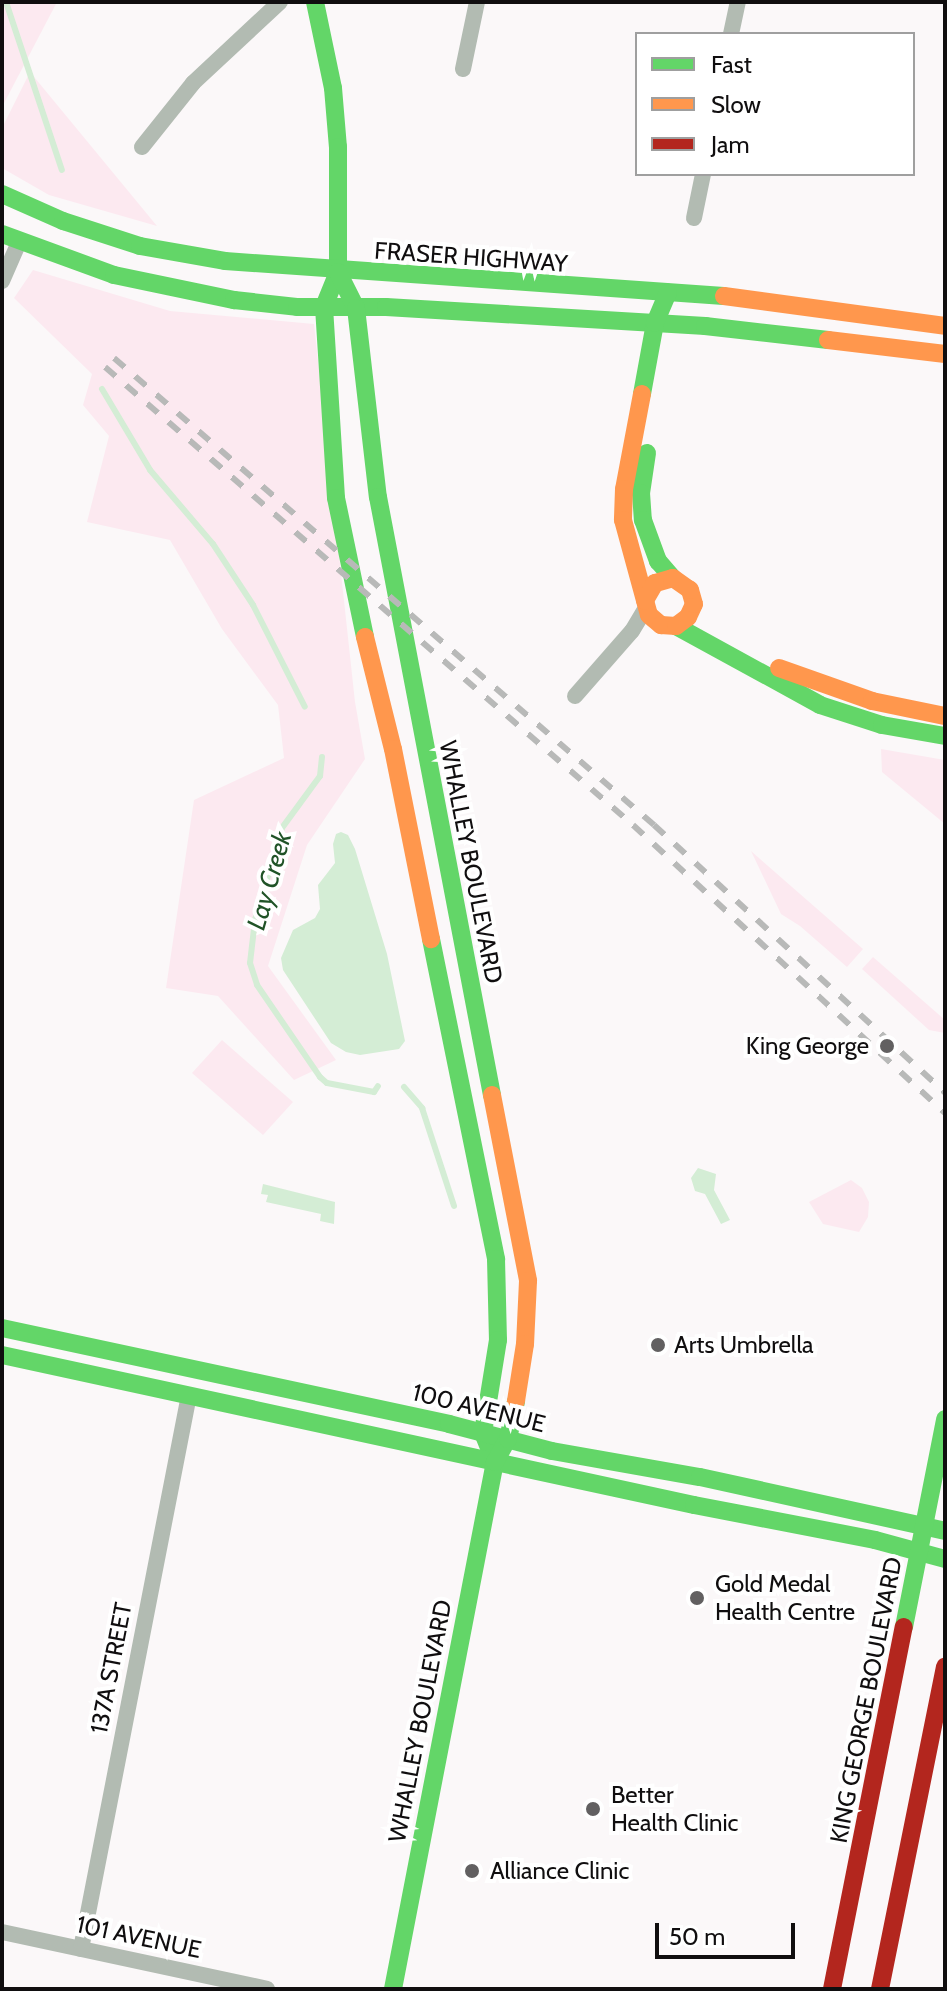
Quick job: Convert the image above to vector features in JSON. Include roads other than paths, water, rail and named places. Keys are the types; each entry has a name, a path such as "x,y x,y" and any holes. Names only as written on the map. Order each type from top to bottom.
{"main road":[{"name":"WHALLEY BOULEVARD","path":"315,2 333,88 337,132 338,272 324,307 334,472 343,543 393,749 496,1259 498,1340 483,1433"},
{"name":"FRASER HIGHWAY","path":"2,194 63,221 140,246 225,261 338,272 668,293 838,309 945,326"},
{"path":"10,238 154,286 234,300 664,323 805,336 945,354"},
{"name":"WHALLEY BOULEVARD","path":"338,272 356,308 367,419 394,592 526,1257 525,1344 508,1439 495,1462 393,1989"},
{"path":"668,293 641,493 649,541 658,561 673,578 686,584 694,604 715,630 780,669 872,701 945,716"},
{"path":"664,323 623,500 626,537 645,604 669,625 820,705 882,725 945,736"},
{"path":"645,604 655,583 673,578"},
{"path":"669,625 688,617 694,604"},
{"name":"100 AVENUE","path":"2,1328 945,1531"},
{"name":"100 AVENUE","path":"2,1355 945,1559"},
{"name":"KING GEORGE BOULEVARD","path":"832,1989 945,1419"},
{"path":"483,1433 495,1462"},
{"path":"880,1989 945,1666"}],"street":[{"path":"142,147 193,83 280,2"},
{"path":"463,69 477,2"},
{"path":"731,32 738,2"},
{"path":"694,218 703,176"},
{"path":"2,281 10,238"},
{"path":"575,696 632,631 645,604"},
{"path":"632,631 654,623 669,625"},
{"name":"137A STREET","path":"81,1949 189,1395"},
{"name":"101 AVENUE","path":"2,1932 267,1989"}],"waterway":[{"name":"Lay Creek","path":"6,2 62,170"},
{"name":"Lay Creek","path":"102,389 150,470 213,544 253,605 305,707"},
{"name":"Lay Creek","path":"322,757 320,776 282,828 255,920 250,963 257,985 320,1077 327,1083 374,1092 378,1086"},
{"name":"Lay Creek","path":"404,1087 422,1108 454,1206"}],"railway":[{"path":"114,358 654,825 945,1093"},
{"path":"105,367 633,825 945,1113"}],"place":[{"name":"King George","path":"887,1046"},
{"name":"Arts Umbrella","path":"658,1345"},
{"name":"Gold Medal Health Centre","path":"697,1598"},
{"name":"Better Health Clinic","path":"593,1809"},
{"name":"Alliance Clinic","path":"472,1871"}]}
